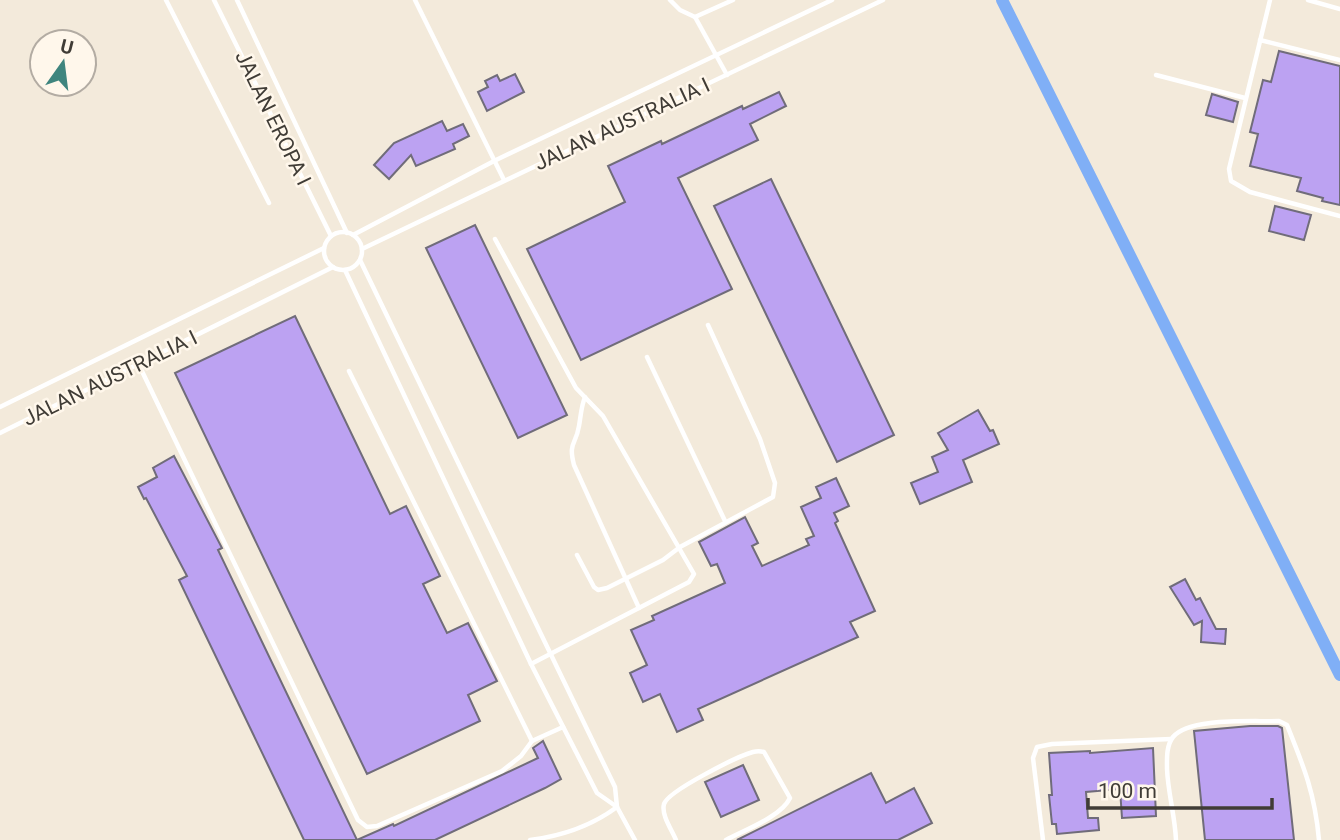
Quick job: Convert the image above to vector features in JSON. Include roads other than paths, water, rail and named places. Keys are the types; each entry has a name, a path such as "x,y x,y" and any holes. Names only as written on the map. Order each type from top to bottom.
{"lane":[{"path":"166,0 269,203"},
{"name":"JALAN EROPA I","path":"214,0 331,236"},
{"name":"JALAN EROPA I","path":"237,0 347,233"},
{"path":"415,0 504,180"},
{"path":"670,0 695,17 727,75"},
{"path":"695,17 733,0"},
{"name":"JALAN AUSTRALIA I","path":"353,235 496,160 832,0"},
{"name":"JALAN AUSTRALIA I","path":"362,249 883,0"},
{"path":"1270,0 1229,169 1231,181 1250,192 1340,216"},
{"path":"1308,0 1340,9"},
{"path":"1260,40 1340,60"},
{"path":"1156,75 1245,98"},
{"path":"347,233 359,241 362,249 360,260 354,267 345,270 333,267 326,259 324,248 331,236 347,233"},
{"path":"495,239 576,388 603,416 694,574 689,582 531,664"},
{"name":"JALAN AUSTRALIA I","path":"0,407 324,248"},
{"path":"360,260 615,787 617,807 635,840"},
{"name":"JALAN AUSTRALIA I","path":"0,433 333,267"},
{"path":"345,270 531,664 597,793 617,807"},
{"path":"577,555 598,590 627,580 680,547 773,497 775,483 760,439 708,325"},
{"path":"647,357 726,521"},
{"path":"139,365 358,820 367,827 377,826 502,771 521,756 531,741 563,727"},
{"path":"349,371 531,741"},
{"path":"585,397 579,426 570,450 574,465 639,608"},
{"path":"1176,840 1167,771 1167,754 1171,739 1182,729 1202,724 1279,721 1287,725 1307,773 1316,807 1319,840"},
{"path":"1043,840 1033,758 1037,747 1052,744 1171,739"},
{"path":"676,840 664,813 663,806 667,796 744,755 755,751 764,752 790,799 778,812 726,840"},
{"path":"530,840 575,831 603,818 617,807"}],"waterway":[{"path":"1002,0 1340,675"}]}
